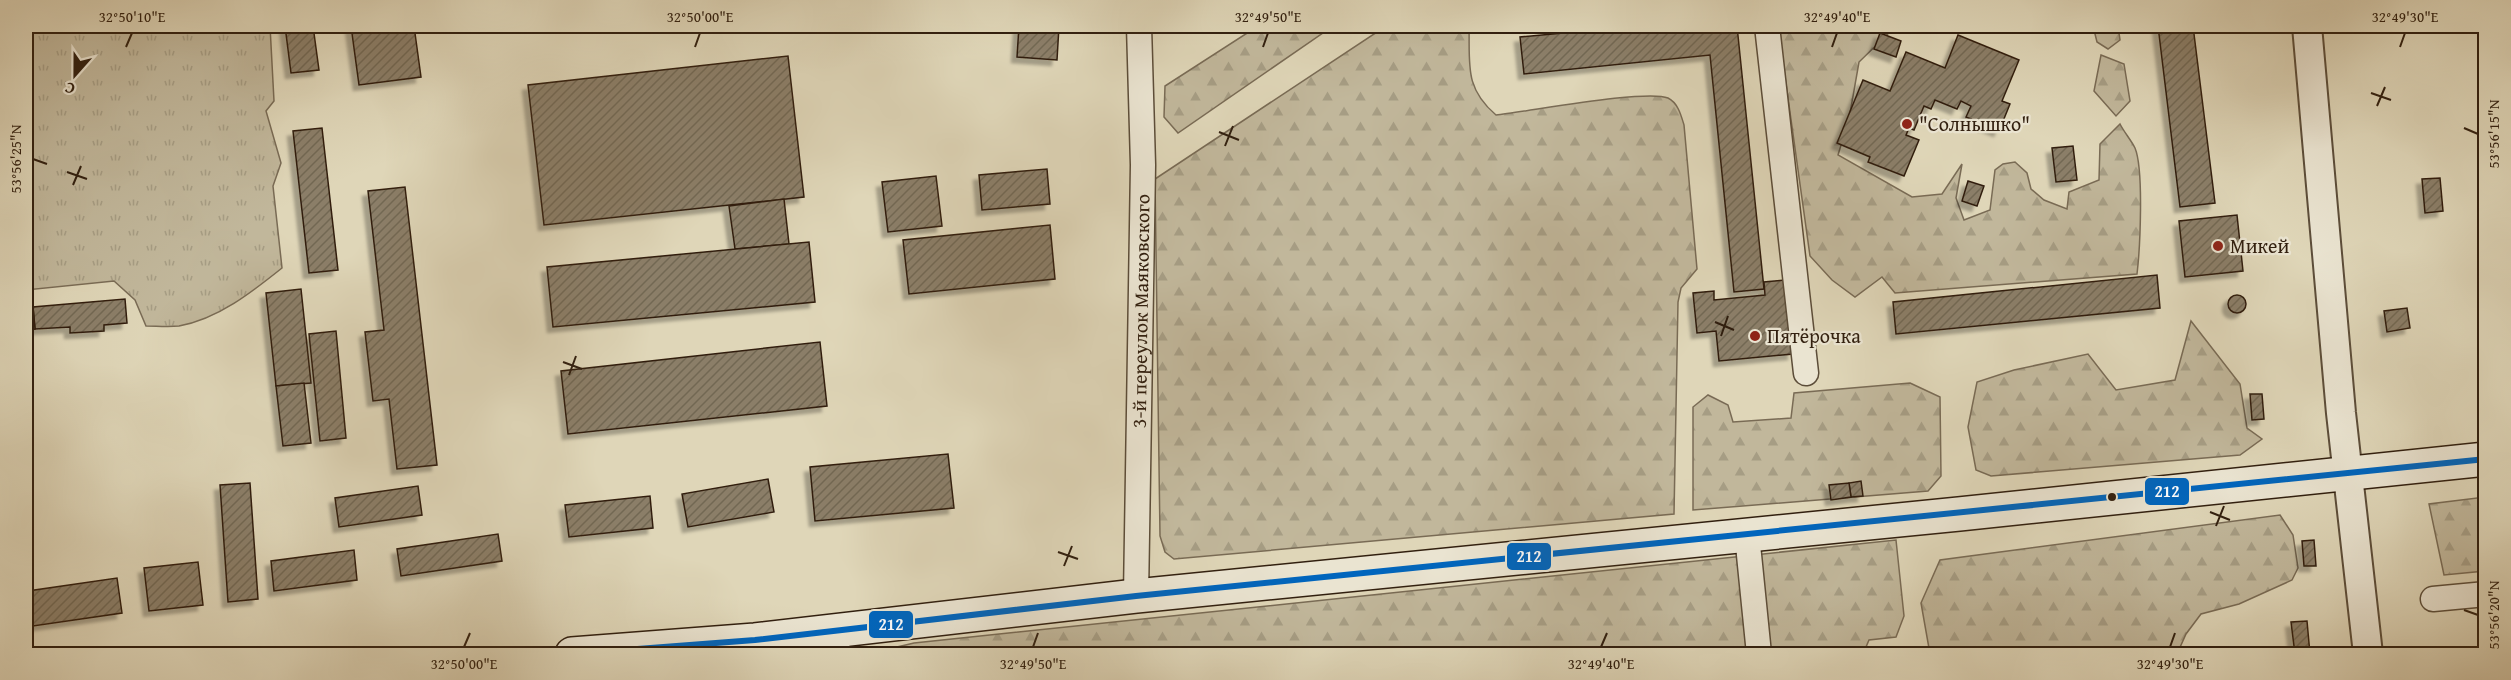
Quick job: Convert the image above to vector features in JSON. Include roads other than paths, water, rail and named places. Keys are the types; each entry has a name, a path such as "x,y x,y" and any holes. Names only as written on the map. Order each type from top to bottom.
{"main road":[{"path":"572,654 837,643 1136,596 2486,459"}],"street":[{"name":"3-й переулок Маяковского","path":"1136,596 1143,165 1139,26"},
{"path":"1767,26 1806,373"},
{"path":"2307,26 2348,474 2368,654"},
{"path":"1747,535 1759,654"},
{"path":"2433,599 2486,594"}],"place":[{"name":"\"Солнышко\"","path":"1907,124"},
{"name":"Микей","path":"2218,246"},
{"name":"Пятёрочка","path":"1755,336"}]}
